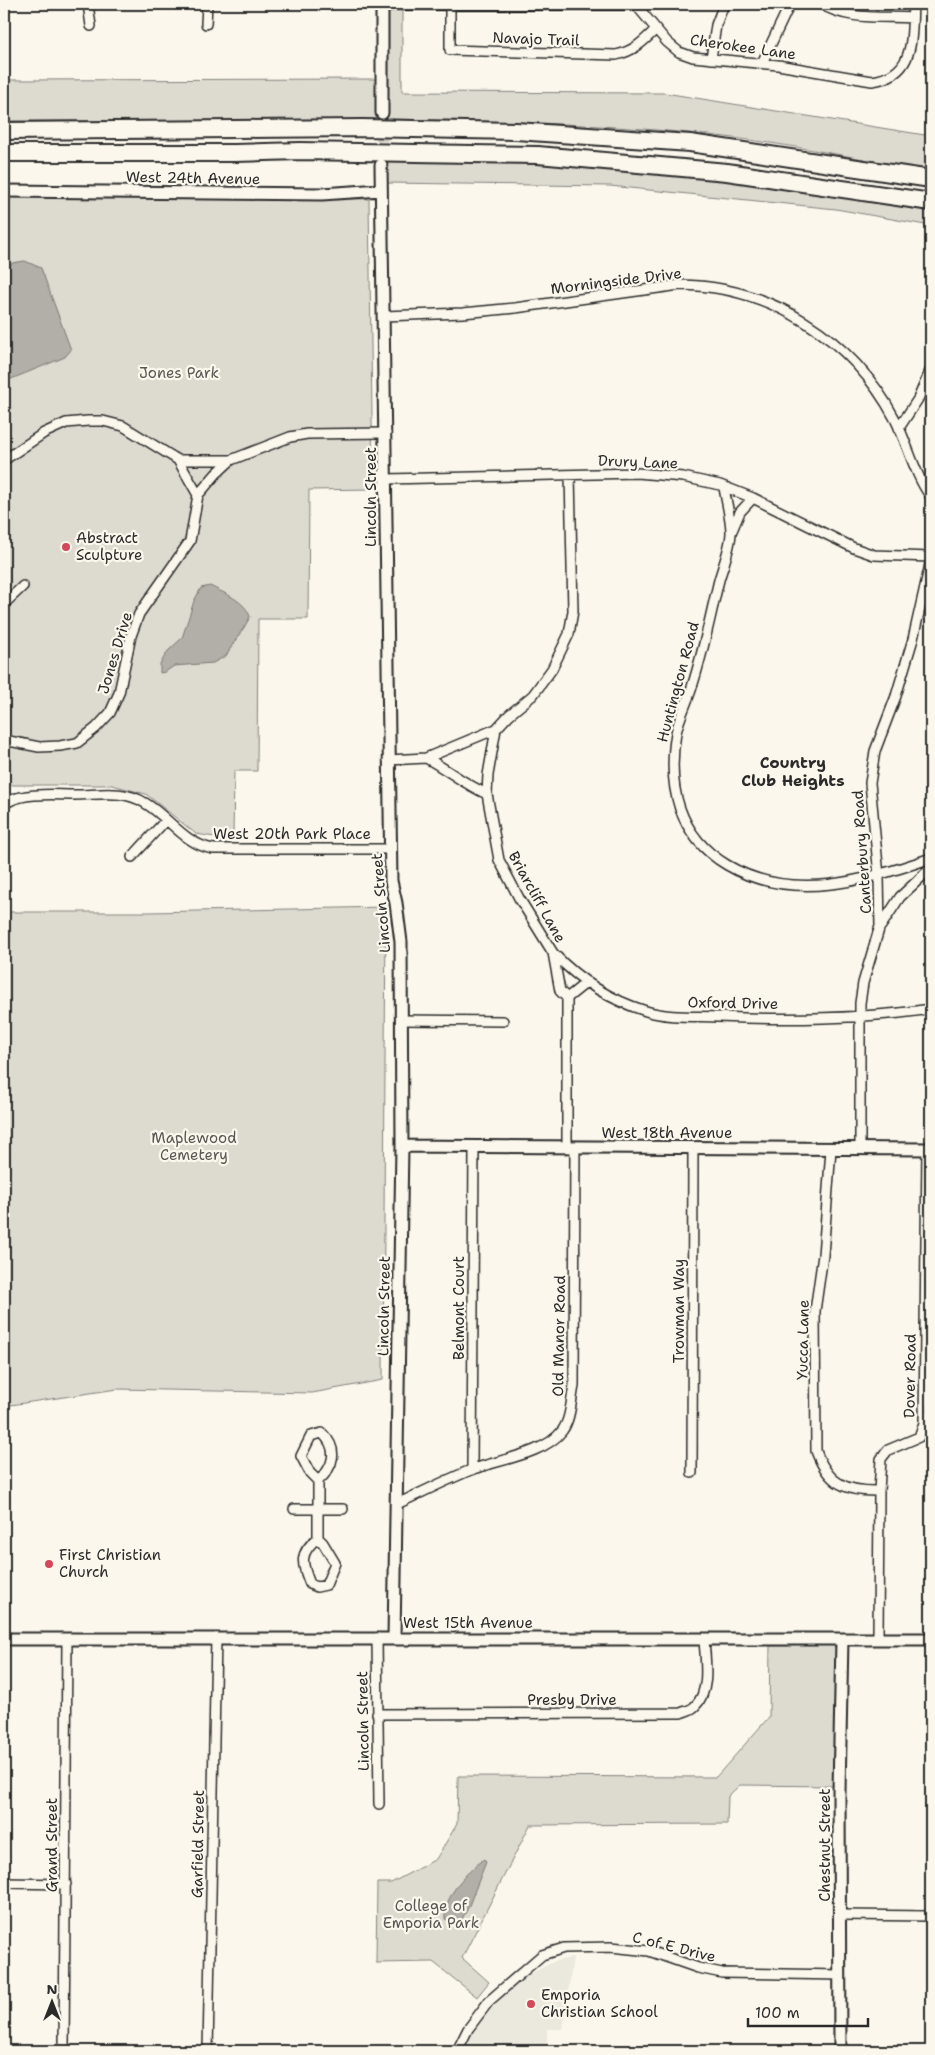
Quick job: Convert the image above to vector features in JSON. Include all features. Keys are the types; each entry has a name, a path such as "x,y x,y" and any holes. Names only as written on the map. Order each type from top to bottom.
{"highway":[{"path":"4,132 344,128 516,131 690,143 931,179"},
{"path":"4,153 235,153 300,151 538,156 726,172 931,202"}],"street":[{"path":"88,4 91,26"},
{"path":"206,4 206,24"},
{"path":"382,4 382,113"},
{"name":"Cherokee Lane","path":"382,4 636,4 656,29 679,52 693,57 762,63 872,81 884,80 898,71 906,61 911,45 912,4"},
{"path":"711,59 716,25 724,4"},
{"path":"762,63 790,4"},
{"path":"821,4 840,13 858,17 912,18"},
{"name":"Navajo Trail","path":"450,5 450,50 616,55 628,53 639,46 656,29"},
{"name":"Lincoln Street","path":"381,164 387,479 390,849 391,881 401,942 402,1146 394,1638"},
{"name":"West 24th Avenue","path":"4,191 322,194 381,190"},
{"name":"Morningside Drive","path":"384,316 507,309 680,285 701,286 769,302 793,314 828,338 860,368 879,394 899,428 923,487 931,498"},
{"path":"899,428 918,399 931,369"},
{"path":"4,460 44,432 66,423 95,421 123,426 178,460 198,495 231,460 259,448 299,435 386,433"},
{"path":"178,460 231,460"},
{"name":"Drury Lane","path":"387,479 636,473 682,477 724,487 753,498 854,548 874,555 931,558"},
{"path":"388,760 426,758 496,730 509,715 533,696 552,669 569,634 573,610 570,475"},
{"name":"Huntington Road","path":"724,487 731,533 691,690 676,732 672,772 681,816 701,844 716,859 762,881 791,886 848,882 879,876 931,858"},
{"name":"Jones Drive","path":"4,740 40,747 77,743 96,728 110,713 118,693 139,614 190,541 198,495"},
{"path":"731,533 740,512 753,498"},
{"path":"931,520 931,546"},
{"name":"Canterbury Road","path":"860,1149 859,1016 863,983 880,926 879,876 870,783 875,751 896,696 913,639 931,558"},
{"path":"4,604 24,586"},
{"name":"Briarcliff Lane","path":"496,730 488,775 487,794 499,860 519,898 553,953 560,990 567,998 571,1147"},
{"path":"426,758 460,781 487,794"},
{"name":"West 20th Park Place","path":"4,804 19,797 36,795 102,793 126,795 144,801 200,847 213,849 390,849"},
{"path":"132,857 166,820"},
{"path":"880,926 900,897 931,868"},
{"name":"Oxford Drive","path":"553,953 596,989 620,1001 648,1011 684,1016 753,1018 859,1016 931,1009"},
{"path":"567,998 587,982"},
{"path":"401,1020 503,1021"},
{"name":"West 18th Avenue","path":"402,1146 929,1149"},
{"name":"Belmont Court","path":"472,1470 474,1147"},
{"name":"Old Manor Road","path":"397,1504 472,1470 529,1452 553,1440 563,1430 569,1415 574,1386 571,1147"},
{"name":"Trowman Way","path":"692,1473 693,1148"},
{"name":"Yucca Lane","path":"831,1148 823,1255 815,1311 816,1451 821,1464 832,1479 844,1488 879,1492"},
{"name":"Dover Road","path":"878,1639 881,1459 888,1450 919,1437 924,1423 929,1149"},
{"path":"318,1482 327,1472 334,1455 326,1437 322,1433 311,1436 301,1456 310,1473 318,1482 318,1538 335,1563 326,1585 317,1587 310,1584 302,1564 302,1558 312,1542 318,1538"},
{"path":"294,1509 343,1509"},
{"name":"Garfield Street","path":"208,2051 216,1638"},
{"name":"Lincoln Street","path":"377,1638 379,1804"},
{"name":"West 15th Avenue","path":"4,1639 931,1639"},
{"name":"Grand Street","path":"64,2051 67,1639"},
{"name":"Presby Drive","path":"377,1714 681,1713 695,1707 702,1696 705,1682 704,1639"},
{"name":"Chestnut Street","path":"840,2051 841,1915 839,1792 842,1639"},
{"path":"4,1884 66,1884"},
{"path":"841,1915 931,1916"},
{"name":"C of E Drive","path":"457,2051 468,2029 489,2001 542,1955 564,1948 611,1946 649,1951 698,1968 722,1973 840,1974"}],"shaded area":[{"path":"25,261 41,268 71,350 65,357 4,382 5,274 12,263"},
{"path":"210,586 234,598 244,606 250,617 226,656 213,663 174,666 160,673 160,664 168,651 182,638 194,601 201,588"},
{"path":"484,1859 486,1862 461,1921 452,1923 445,1919 448,1902 457,1885 470,1870"},
{"name":"Emporia Christian School","path":"573,1958 563,2029 547,2029 547,2051 463,2051 471,2033 484,2014 520,1980 555,1961"}],"green space":[{"path":"402,9 402,92 665,93 931,136 931,171 772,143 659,130 522,122 386,119 386,17 389,12"},
{"path":"378,79 380,120 4,121 4,80"},
{"path":"387,161 587,166 706,176 819,191 931,211 931,226 836,209 610,186 386,183"},
{"name":"Jones Park","path":"4,197 369,199 373,489 309,490 308,619 258,619 257,771 234,771 233,840 196,834 146,794 112,785 4,785"},
{"name":"Maplewood Cemetery","path":"386,907 383,1380 312,1393 117,1389 4,1406 4,912 149,912"},
{"name":"College of Emporia Park","path":"832,1645 837,1649 836,1786 740,1785 728,1796 727,1824 530,1825 462,1958 489,1982 477,1997 433,1962 376,1963 377,1883 391,1883 436,1859 457,1824 458,1776 716,1777 769,1717 770,1646"}],"tunnel":[{"path":"382,113 382,158"}],"place":[{"name":"Abstract Sculpture","path":"66,547"},
{"name":"First Christian Church","path":"49,1564"},
{"name":"Emporia Christian School","path":"531,2004"}],"district":[{"name":"Country Club Heights","path":"793,771"}]}
